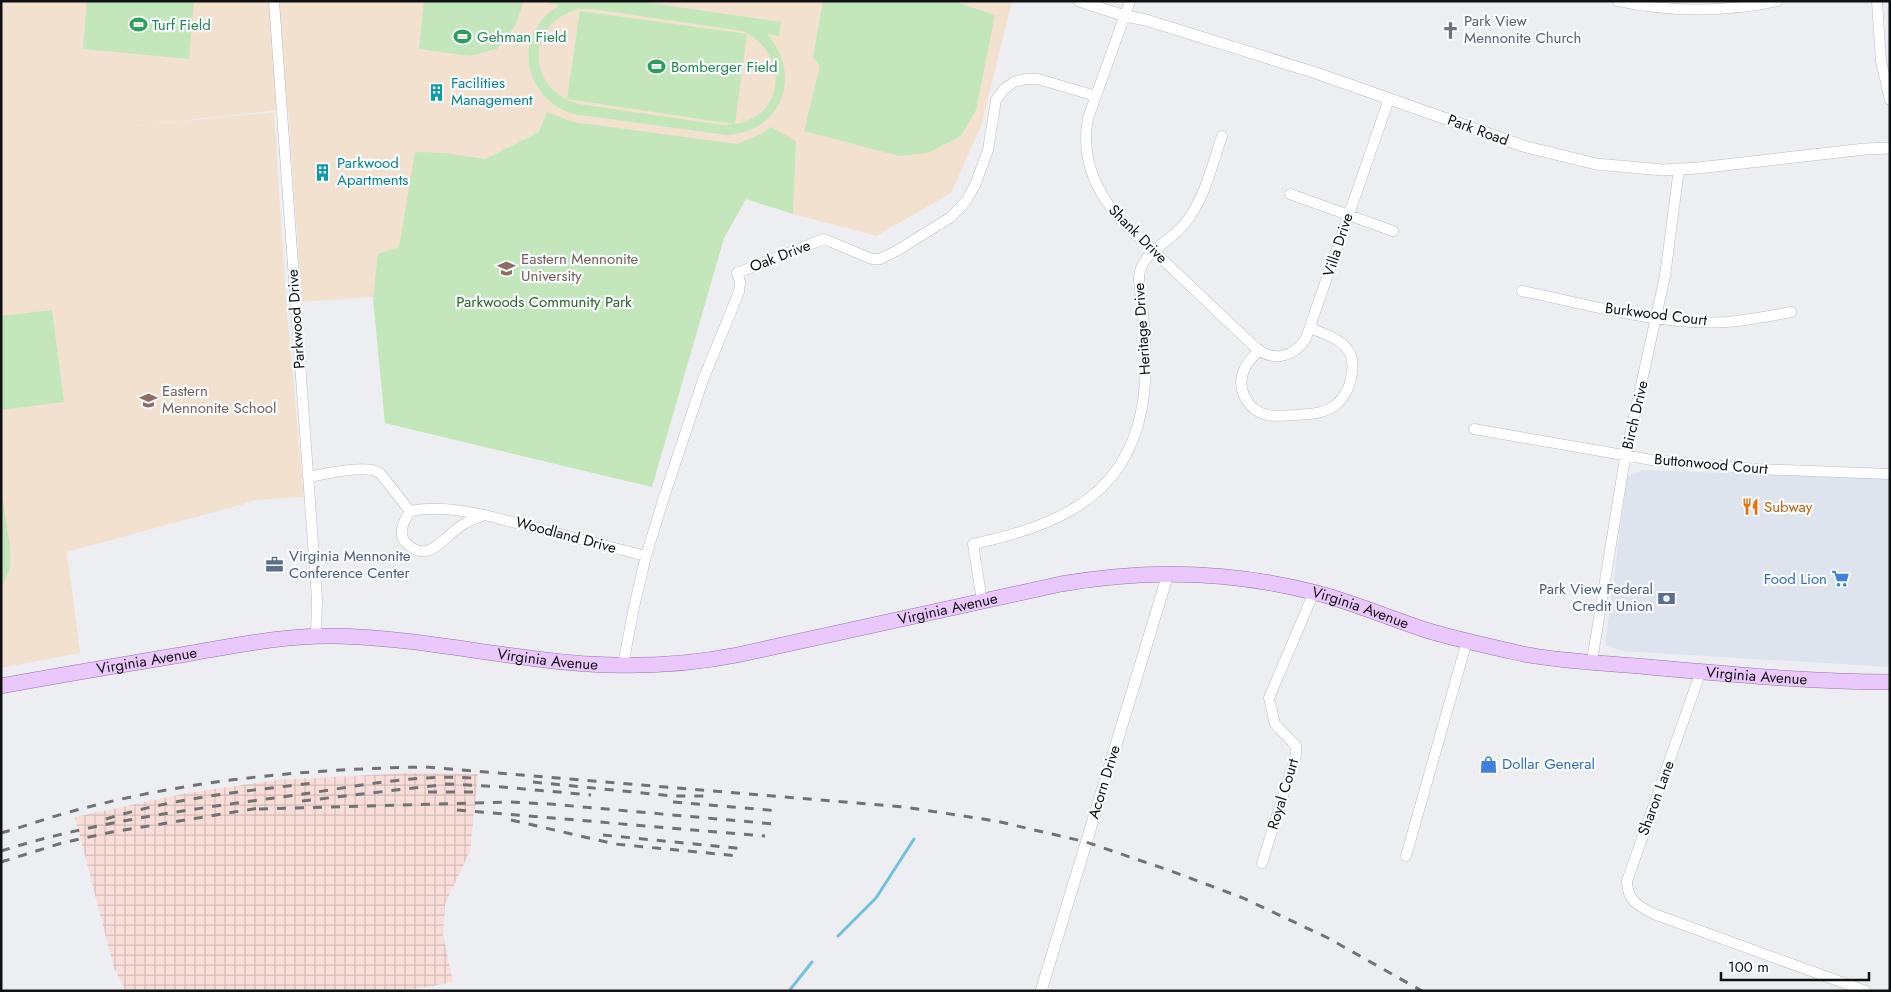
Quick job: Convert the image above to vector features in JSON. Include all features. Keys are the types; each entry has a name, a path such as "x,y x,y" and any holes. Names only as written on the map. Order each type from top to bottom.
{"main road":[{"name":"Virginia Avenue","path":"1,686 209,650 316,636 354,636 396,640 538,660 623,665 677,664 724,658 1082,581 1123,576 1168,574 1238,578 1314,592 1430,631 1526,654 1804,679 1890,682"}],"street":[{"name":"Parkwood Drive","path":"274,1 308,477 316,599 316,636"},
{"name":"Park Road","path":"1079,1 1316,73 1523,146 1553,155 1596,164 1663,170 1724,166 1865,149 1890,148"},
{"name":"Shank Drive","path":"1130,1 1090,112 1086,134 1086,152 1092,175 1109,206 1125,224 1259,350"},
{"path":"1618,1 1708,9 1748,6 1777,1"},
{"path":"1877,1 1881,61 1890,100"},
{"name":"Oak Drive","path":"623,665 646,556 684,433 703,380 739,292 740,282 737,273 824,239 872,259 885,258 951,217 966,201 975,186 988,150 996,100 1007,86 1019,80 1034,78 1096,96"},
{"name":"Villa Drive","path":"1259,350 1272,356 1290,354 1302,343 1310,328 1389,99"},
{"name":"Heritage Drive","path":"982,602 973,544 1037,525 1075,508 1107,481 1128,452 1140,422 1146,380 1146,349 1139,272 1144,261 1173,236 1196,207 1222,136"},
{"name":"Birch Drive","path":"1592,661 1625,456 1665,276 1679,169"},
{"path":"1290,194 1393,231"},
{"name":"Burkwood Court","path":"1522,291 1657,318 1686,321 1727,322 1791,312"},
{"path":"1259,350 1245,368 1241,381 1243,393 1252,408 1263,414 1273,416 1323,412 1336,404 1346,393 1352,377 1353,364 1348,349 1341,341 1310,328"},
{"name":"Buttonwood Court","path":"1474,429 1625,456 1756,469 1890,474"},
{"path":"308,477 360,470 380,473 410,511 402,526 403,540 412,548 422,552 434,549 462,525 485,515"},
{"name":"Woodland Drive","path":"410,511 439,508 485,515 646,556"},
{"name":"Acorn Drive","path":"1041,991 1168,574"},
{"name":"Royal Court","path":"1262,863 1296,755 1296,746 1276,724 1269,698 1314,592"},
{"path":"1406,856 1467,641"},
{"name":"Sharon Lane","path":"1701,671 1627,881 1629,895 1639,907 1654,914 1866,991"}],"shaded area":[{"name":"Eastern Mennonite University","path":"1,1 1012,1 981,126 951,193 876,236 793,214 746,199 724,238 652,487 385,423 373,297 302,302 288,109 114,128 274,112 286,302 304,497 253,500 67,552 80,653 1,668"},
{"path":"1642,470 1890,479 1890,667 1623,651 1605,645 1627,477"},
{"path":"407,773 478,774 470,851 445,904 443,935 453,982 405,991 126,991 114,968 75,817 188,793 277,780"}],"green space":[{"name":"Turf Field","path":"87,1 194,1 189,59 83,49"},
{"name":"Gehman Field","path":"424,1 524,1 515,26 497,49 470,56 419,49"},
{"name":"Bomberger Field","path":"549,1 636,1 781,22 779,36 767,34 778,50 784,66 785,83 782,98 774,112 762,124 746,131 727,135 573,114 556,106 542,94 533,79 529,64 529,47 534,31 545,17 560,5 549,3","holes":["580,9 592,9 743,31 758,41 768,54 774,68 775,83 772,97 764,109 752,119 735,124 747,34 580,11 567,99 549,85 541,71 539,56 541,41 549,27 562,16","568,99 734,124 723,125 579,104"]},
{"path":"823,1 953,1 995,15 976,110 961,136 928,153 899,156 804,131 820,66 813,57"},
{"name":"Parkwoods Community Park","path":"547,112 573,122 737,144 761,134 771,127 796,141 793,214 746,199 724,238 652,487 385,423 373,297 378,254 399,247 415,152 445,153 485,159 539,132"},
{"path":"52,310 64,402 1,410 1,316"},
{"path":"1,488 10,546 10,569 1,588"}],"waterway":[{"path":"838,936 876,898 914,839"},
{"path":"789,991 812,962"}],"railway":[{"path":"1,833 58,815 110,802 199,784 244,778 381,768 426,767 904,807 996,821 1086,842 1171,871 1243,898 1328,938 1422,991"},
{"path":"1,851 75,831 189,810 388,781 452,777 473,778"},
{"path":"533,782 673,796 710,796"},
{"path":"106,819 183,800 315,783"},
{"path":"302,801 448,784 591,795"},
{"path":"428,792 481,792"},
{"path":"259,809 511,802 774,824"},
{"path":"673,802 779,811"},
{"path":"1,862 62,843 112,832 265,807"},
{"path":"457,810 765,836"},
{"path":"511,820 615,844 738,856"},
{"path":"603,835 746,849"}],"place":[{"name":"Turf Field","path":"138,25"},
{"name":"Park View Mennonite Church","path":"1450,30"},
{"name":"Gehman Field","path":"463,37"},
{"name":"Bomberger Field","path":"657,67"},
{"name":"Facilities Management","path":"437,92"},
{"name":"Parkwood Apartments","path":"323,172"},
{"name":"Eastern Mennonite University","path":"507,268"},
{"name":"Eastern Mennonite School","path":"148,400"},
{"name":"Subway","path":"1750,507"},
{"name":"Virginia Mennonite Conference Center","path":"275,565"},
{"name":"Food Lion","path":"1841,579"},
{"name":"Park View Federal Credit Union","path":"1667,598"},
{"name":"Dollar General","path":"1488,764"}]}
